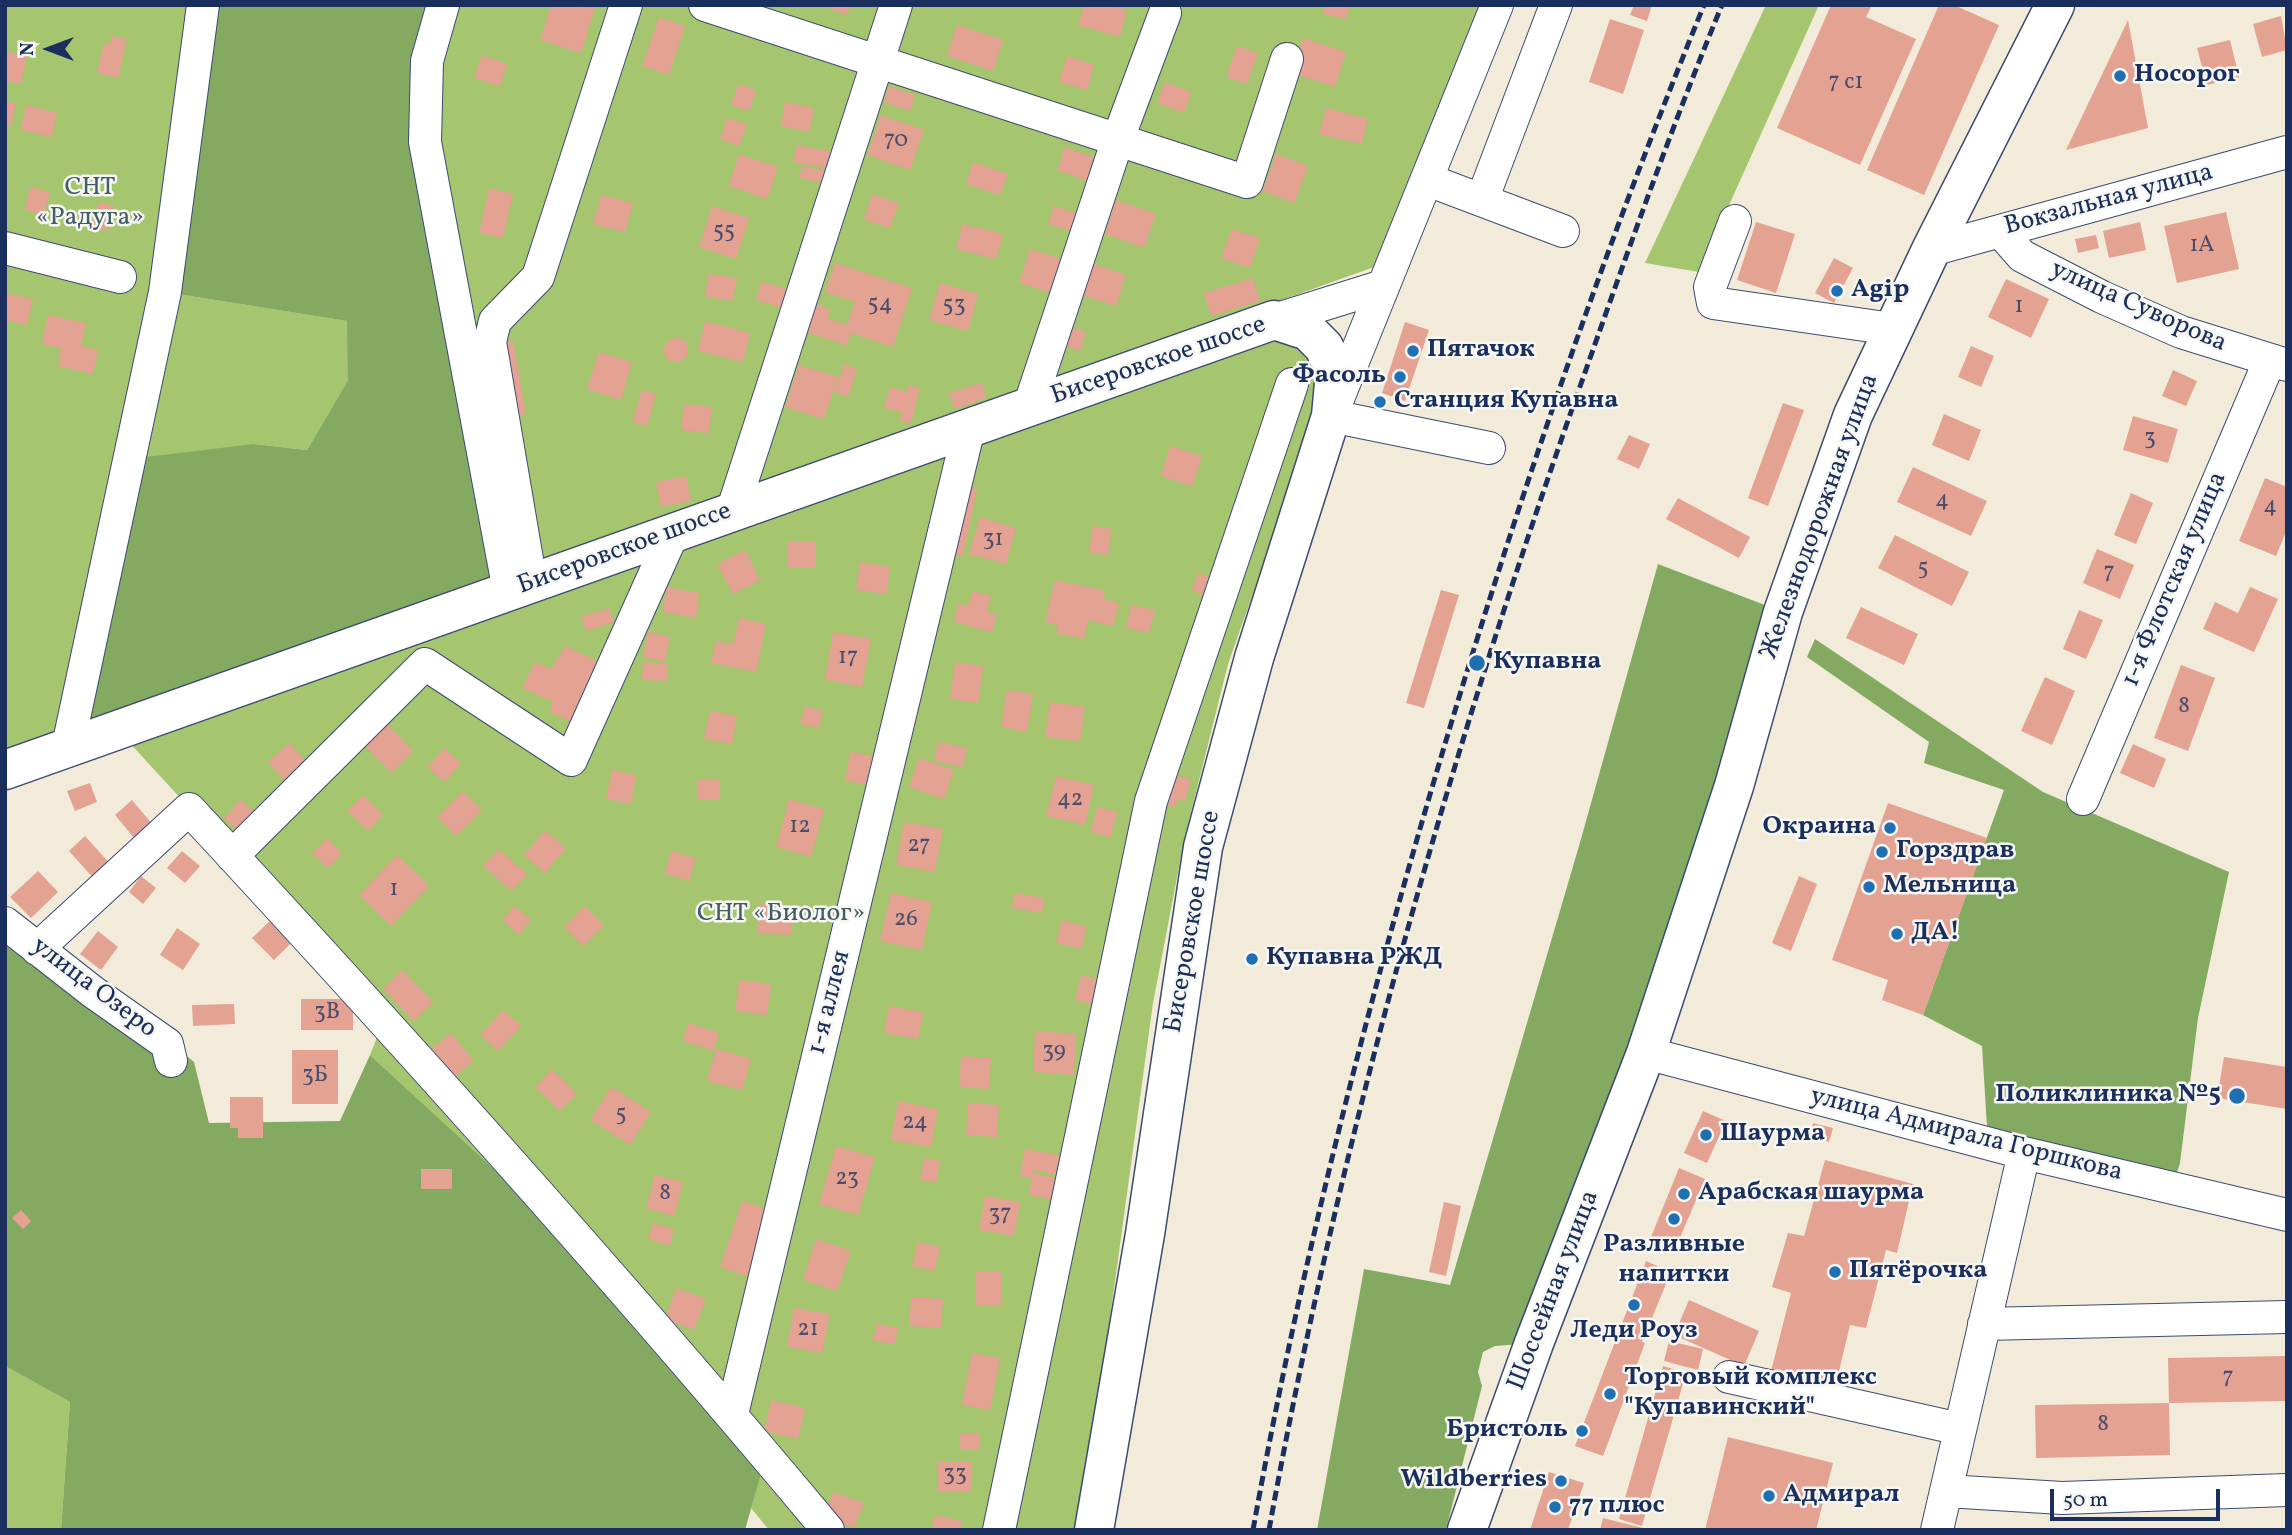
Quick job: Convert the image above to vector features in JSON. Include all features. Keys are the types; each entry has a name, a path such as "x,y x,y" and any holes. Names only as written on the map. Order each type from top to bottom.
{"main road":[{"name":"Железнодорожная улица","path":"1646,1053 1734,786 1783,612 1853,415 1931,250 2055,5"},
{"name":"Бисеровское шоссе","path":"5,771 68,746 1274,320 1308,331 1324,347 1335,372 1331,416 1254,658 1203,847 1145,1234 1094,1530"},
{"name":"Шоссейная улица","path":"1467,1530 1539,1331 1646,1053"}],"street":[{"path":"68,746 165,292 203,5"},
{"path":"443,5 427,61 425,142 520,587"},
{"path":"520,587 490,342 495,321 538,277 626,5"},
{"path":"705,5 1247,182 1287,59"},
{"path":"732,512 895,5"},
{"path":"1489,448 1331,416 1497,5"},
{"path":"1482,200 1556,5"},
{"path":"1029,407 1118,139 1165,13"},
{"name":"Вокзальная улица","path":"1931,250 2287,152"},
{"path":"1428,180 1563,231"},
{"path":"1735,221 1710,287 1713,303 1892,330"},
{"name":"улица Суворова","path":"2000,231 2022,256 2102,297 2181,332 2278,364"},
{"path":"5,248 120,277"},
{"path":"1274,320 1383,286"},
{"name":"1-я Флотская улица","path":"2083,799 2278,364"},
{"path":"999,1530 1151,801 1292,384"},
{"name":"1-я аллея","path":"732,1414 969,428"},
{"path":"232,856 425,664 571,760 673,533"},
{"path":"37,949 189,809 384,1020 732,1414 828,1530"},
{"name":"улица Озеро","path":"5,923 167,1044 171,1061"},
{"name":"улица Адмирала Горшкова","path":"1646,1053 2024,1153 2287,1215"},
{"path":"1937,1530 2024,1153"},
{"path":"1984,1324 2287,1317"},
{"path":"1729,1377 1960,1429"},
{"path":"1946,1491 2062,1497 2287,1490"}],"green space":[{"name":"СНТ «Радуга»","path":"5,5 203,5 165,292 348,321 348,380 307,450 254,444 72,729 5,754"},
{"path":"203,5 443,5 427,61 506,576 72,729 129,459 254,444 307,450 348,380 347,321 165,292"},
{"path":"443,5 1497,5 1394,260 506,576 425,142"},
{"path":"1766,5 1819,5 1699,272 1645,263"},
{"name":"СНТ «Биолог»","path":"1275,335 1303,344 1320,374 1317,413 1228,664 1184,841 1153,1003 1098,1406 1077,1530 769,1530 751,1508 760,1473 602,1268 370,1055 384,1020 127,740"},
{"path":"1658,564 1783,612 1534,1343 1495,1346 1483,1352 1478,1372 1482,1386 1446,1530 1317,1530 1364,1269 1450,1285 1579,846"},
{"path":"1815,639 2043,792 2229,872 2198,1018 2180,1163 2172,1188 1988,1143 1982,1046 1923,1015 2004,790 1924,763 1929,742 1807,657"},
{"path":"5,908 194,1062 209,1123 340,1121 370,1055 602,1268 761,1473 745,1530 61,1530 70,1402 5,1366"},
{"path":"5,1366 70,1402 61,1530 5,1530"}],"building":[{"path":"551,5 595,8 581,53 540,40"},
{"path":"821,5 851,5 847,15"},
{"path":"1084,5 1111,5 1127,10 1120,37 1078,25"},
{"path":"1325,5 1350,5 1346,19 1323,14"},
{"path":"1634,5 1652,5 1647,21 1630,15"},
{"path":"1831,5 1872,5 1866,17 1916,39 1860,165 1777,128"},
{"path":"1939,5 1954,5 1999,25 1924,195 1867,170"},
{"path":"2281,16 2287,50 2262,57 2253,24"},
{"path":"659,17 685,26 669,75 642,66"},
{"path":"1610,19 1644,30 1623,94 1589,82"},
{"path":"2128,20 2148,128 2066,150"},
{"path":"957,25 1003,40 993,71 947,56"},
{"path":"112,36 127,39 118,78 97,73 104,43 109,44"},
{"path":"1303,38 1346,52 1335,87 1292,73"},
{"path":"2230,40 2239,77 2207,85 2197,48"},
{"path":"1237,46 1258,53 1247,84 1226,77"},
{"path":"5,51 27,56 21,84 5,81"},
{"path":"482,55 507,64 500,86 474,78"},
{"path":"1067,56 1094,65 1087,90 1059,82"},
{"path":"1165,82 1191,92 1184,113 1157,103"},
{"path":"738,84 756,90 749,111 731,105"},
{"path":"889,86 915,95 910,111 884,102"},
{"path":"5,101 16,104 11,126 5,125"},
{"path":"785,102 814,108 809,132 781,126"},
{"path":"26,105 57,113 52,137 21,130"},
{"path":"1326,108 1368,119 1362,144 1319,134"},
{"path":"881,115 924,130 910,170 867,155"},
{"path":"727,118 747,124 739,146 720,139"},
{"path":"797,145 834,152 831,169 793,162"},
{"path":"1065,147 1096,158 1088,181 1057,170"},
{"path":"739,154 778,167 767,199 729,186"},
{"path":"1276,154 1308,166 1294,203 1263,191"},
{"path":"973,162 1008,174 1000,195 966,184"},
{"path":"802,166 830,172 827,184 799,178"},
{"path":"30,187 50,192 44,215 25,210"},
{"path":"489,188 513,194 503,238 479,233"},
{"path":"872,194 899,203 890,228 864,220"},
{"path":"601,195 633,203 625,232 593,224"},
{"path":"1116,200 1156,214 1144,248 1105,234"},
{"path":"99,202 114,206 108,231 93,227"},
{"path":"712,206 749,218 736,259 699,247"},
{"path":"1054,206 1077,213 1071,231 1048,224"},
{"path":"2226,212 2239,269 2177,283 2164,226"},
{"path":"1756,222 1795,234 1776,293 1737,280"},
{"path":"2140,222 2146,250 2109,258 2103,231"},
{"path":"962,224 1003,234 996,259 956,249"},
{"path":"1232,229 1260,238 1250,268 1221,258"},
{"path":"2096,235 2099,248 2078,253 2075,239"},
{"path":"1030,249 1062,259 1051,293 1019,283"},
{"path":"1834,258 1853,268 1834,303 1815,293"},
{"path":"835,263 912,288 893,347 851,333 847,345 802,331 811,302 830,309 827,318 847,325 855,302 825,292"},
{"path":"1092,264 1126,275 1116,306 1082,295"},
{"path":"708,274 737,278 733,301 705,297"},
{"path":"1253,278 1260,301 1211,316 1204,293"},
{"path":"2006,279 2049,299 2031,338 1988,317"},
{"path":"761,282 788,289 783,308 756,300"},
{"path":"940,283 978,294 968,331 929,320"},
{"path":"5,293 33,299 27,325 5,320"},
{"path":"48,315 86,323 81,346 98,350 93,374 58,366 61,348 42,344"},
{"path":"705,321 750,333 743,362 698,351"},
{"path":"1405,322 1429,330 1405,401 1382,393"},
{"path":"1062,324 1086,332 1080,351 1056,343"},
{"path":"676,338 687,345 688,350 681,361 676,362 665,355 664,350 671,339"},
{"path":"513,341 526,414 513,416 500,343"},
{"path":"1971,346 1994,356 1981,387 1958,377"},
{"path":"599,352 632,362 621,400 587,389"},
{"path":"844,364 857,369 848,397 834,392"},
{"path":"799,365 838,377 824,419 785,407"},
{"path":"2173,370 2197,381 2186,406 2162,396"},
{"path":"982,383 986,398 954,409 949,393"},
{"path":"908,385 920,388 911,423 900,421 902,412 884,408 890,387 907,392"},
{"path":"642,390 656,394 647,426 632,422"},
{"path":"1783,403 1804,410 1768,506 1748,498"},
{"path":"684,404 712,407 709,433 681,430"},
{"path":"1944,414 1981,430 1969,461 1932,445"},
{"path":"2133,416 2178,429 2168,463 2123,450"},
{"path":"1629,435 1650,444 1639,469 1617,459"},
{"path":"1170,446 1202,456 1192,486 1161,476"},
{"path":"1913,467 1987,501 1971,536 1897,502"},
{"path":"686,476 691,501 661,507 656,482"},
{"path":"2265,478 2287,487 2287,529 2276,556 2239,541"},
{"path":"958,485 977,489 963,556 944,552"},
{"path":"2131,493 2153,503 2136,544 2114,535"},
{"path":"1678,498 1750,537 1739,558 1666,519"},
{"path":"980,517 1016,528 1006,564 969,554"},
{"path":"1093,526 1112,529 1108,555 1089,552"},
{"path":"1895,535 1969,572 1952,606 1878,568"},
{"path":"787,541 816,541 816,568 787,568"},
{"path":"2097,549 2134,565 2120,599 2083,583"},
{"path":"745,550 760,580 733,594 717,564"},
{"path":"860,562 890,567 887,594 856,590"},
{"path":"1198,573 1217,580 1212,597 1192,591"},
{"path":"1055,580 1105,591 1103,599 1119,603 1113,626 1088,620 1084,639 1056,633 1058,625 1045,622"},
{"path":"666,587 699,593 696,618 663,612"},
{"path":"2250,587 2278,599 2254,652 2203,629 2215,602 2238,613"},
{"name":"Купавна","path":"1441,590 1459,595 1424,708 1406,703"},
{"path":"972,591 991,596 987,612 997,615 992,632 954,622 958,604 968,606"},
{"path":"1131,605 1155,610 1149,633 1126,628"},
{"path":"1861,607 1918,634 1904,665 1846,638"},
{"path":"609,608 614,622 586,631 581,617"},
{"path":"2079,610 2103,620 2086,659 2063,649"},
{"path":"739,618 766,624 756,672 711,663 716,641 733,644"},
{"path":"648,632 670,637 665,662 643,657"},
{"path":"833,632 871,639 862,687 825,680"},
{"path":"565,646 599,662 571,722 549,711 553,702 522,688 535,662 551,669"},
{"path":"643,662 668,664 667,681 642,680"},
{"path":"955,662 983,666 978,703 950,699"},
{"path":"2181,665 2215,678 2188,751 2154,738"},
{"path":"2045,677 2075,691 2052,745 2021,731"},
{"path":"1007,690 1033,694 1027,732 1001,727"},
{"path":"1050,702 1085,707 1080,741 1045,737"},
{"path":"805,706 823,711 819,728 800,724"},
{"path":"710,711 737,716 732,744 704,739"},
{"path":"387,724 413,751 391,773 365,746"},
{"path":"938,742 967,748 963,767 934,761"},
{"path":"289,743 305,760 284,780 268,762"},
{"path":"2133,744 2166,759 2154,788 2120,773"},
{"path":"444,748 461,763 444,782 428,767"},
{"path":"850,752 873,756 869,785 845,781"},
{"path":"919,758 954,770 944,799 909,787"},
{"path":"612,770 636,775 631,804 606,799"},
{"path":"1169,774 1191,779 1185,801 1178,799 1176,807 1155,802"},
{"path":"1056,776 1094,785 1085,825 1046,816"},
{"path":"697,780 720,780 720,800 697,800"},
{"path":"90,783 97,802 75,811 67,791"},
{"path":"463,791 482,810 456,836 437,817"},
{"path":"363,795 383,815 368,831 347,811"},
{"path":"789,799 824,809 811,857 776,847"},
{"path":"132,800 153,825 135,839 115,815"},
{"path":"240,800 259,815 242,834 224,819"},
{"name":"ДА!","path":"1888,803 1987,838 1923,1015 1882,1000 1888,980 1832,960"},
{"path":"1097,807 1117,812 1111,837 1091,832"},
{"path":"904,822 943,829 935,872 896,865"},
{"path":"545,830 566,848 545,873 524,855"},
{"path":"85,836 112,866 96,881 69,851"},
{"path":"327,838 342,854 327,868 312,853"},
{"path":"498,849 527,874 512,891 483,866"},
{"path":"182,851 200,866 185,883 167,868"},
{"path":"671,851 696,858 689,881 665,874"},
{"path":"397,855 429,886 391,926 359,895"},
{"path":"38,871 58,892 31,918 10,897"},
{"path":"141,876 156,888 143,904 129,892"},
{"path":"1799,876 1817,884 1791,951 1772,943"},
{"path":"891,893 932,902 922,950 880,941"},
{"path":"1015,893 1044,898 1042,913 1012,908"},
{"path":"759,904 793,905 792,935 758,933"},
{"path":"514,906 531,920 519,935 502,920"},
{"path":"585,906 604,925 583,946 564,927"},
{"path":"271,920 292,942 274,960 252,938"},
{"path":"1062,920 1087,927 1081,949 1056,943"},
{"path":"177,928 200,944 183,970 160,955"},
{"path":"98,931 118,947 101,970 80,954"},
{"path":"402,970 433,1002 414,1021 383,989"},
{"path":"1081,975 1102,980 1096,1005 1075,1000"},
{"path":"739,980 771,984 767,1015 735,1011"},
{"path":"301,999 353,999 353,1030 301,1030"},
{"path":"234,1004 235,1024 193,1026 192,1005"},
{"path":"889,1006 923,1012 918,1039 884,1033"},
{"path":"503,1010 521,1026 498,1051 480,1035"},
{"path":"688,1023 719,1033 714,1051 683,1041"},
{"path":"1035,1031 1076,1034 1074,1075 1033,1072"},
{"path":"451,1033 474,1061 452,1079 429,1051"},
{"path":"716,1049 751,1059 742,1090 707,1081"},
{"path":"292,1050 338,1050 338,1104 292,1104"},
{"path":"961,1056 991,1058 989,1089 959,1087"},
{"path":"2224,1057 2287,1067 2287,1109 2217,1098"},
{"path":"552,1069 577,1094 560,1111 535,1087"},
{"path":"611,1087 651,1112 630,1145 590,1120"},
{"path":"230,1097 263,1097 263,1138 238,1138 238,1128 230,1128"},
{"path":"898,1101 938,1109 931,1147 891,1140"},
{"path":"968,1103 999,1105 997,1137 966,1135"},
{"path":"1703,1111 1726,1121 1707,1163 1684,1153"},
{"path":"1813,1123 1833,1128 1829,1142 1810,1137"},
{"path":"836,1146 875,1157 858,1215 819,1204"},
{"path":"1025,1149 1063,1156 1060,1175 1033,1170 1033,1173 1057,1178 1054,1200 1029,1195 1032,1178 1020,1176"},
{"path":"924,1158 940,1161 936,1183 920,1180"},
{"path":"1825,1160 1913,1184 1897,1253 1886,1250 1866,1328 1850,1325 1835,1388 1771,1371 1791,1293 1772,1287 1788,1233 1804,1236"},
{"path":"1679,1168 1705,1179 1676,1247 1651,1237"},
{"path":"421,1169 452,1169 452,1189 421,1189"},
{"path":"655,1175 683,1182 674,1216 646,1208"},
{"path":"985,1196 1020,1202 1014,1236 979,1230"},
{"path":"742,1201 774,1211 752,1278 720,1267"},
{"path":"1444,1202 1461,1206 1446,1276 1429,1272"},
{"path":"21,1210 31,1221 23,1229 12,1218"},
{"path":"653,1223 674,1229 670,1246 648,1239"},
{"path":"816,1239 851,1251 837,1291 803,1280"},
{"path":"918,1242 940,1247 934,1271 912,1266"},
{"name":"Торговый комплекс \"Купавинский\"","path":"1646,1261 1671,1272 1642,1342 1645,1343 1603,1456 1575,1446"},
{"path":"975,1272 1001,1272 1001,1305 975,1305"},
{"path":"676,1288 706,1299 694,1330 665,1319"},
{"path":"911,1297 943,1299 941,1328 909,1326"},
{"path":"1689,1300 1759,1331 1744,1366 1674,1335"},
{"path":"794,1308 830,1314 822,1353 787,1347"},
{"path":"877,1324 898,1328 895,1344 873,1341"},
{"path":"1669,1341 1703,1349 1698,1370 1664,1361"},
{"path":"972,1353 1000,1358 990,1410 962,1405"},
{"path":"2287,1356 2287,1401 2169,1403 2168,1358"},
{"path":"1663,1366 1686,1373 1642,1526 1619,1519"},
{"path":"771,1400 805,1408 798,1439 764,1431"},
{"path":"2169,1403 2170,1455 2036,1458 2035,1405"},
{"path":"959,1434 980,1434 980,1450 959,1450"},
{"name":"Адмирал","path":"1728,1437 1833,1463 1816,1530 1705,1530"},
{"path":"938,1461 971,1461 971,1491 938,1491"},
{"path":"1549,1472 1584,1483 1568,1530 1530,1530"},
{"path":"833,1492 864,1503 854,1528 824,1516"},
{"path":"935,1515 962,1521 960,1530 932,1530"},
{"path":"1603,1518 1647,1529 1600,1530"}],"railway":[{"path":"1253,1530 1319,1212 1372,1002 1430,794 1545,431 1637,174 1704,5"},
{"path":"1269,1530 1328,1242 1400,956 1440,815 1483,674 1577,395 1665,150 1722,5"}],"place":[{"name":"Носорог","path":"2120,76"},
{"name":"Agip","path":"1837,291"},
{"name":"Пятачок","path":"1413,351"},
{"name":"Фасоль","path":"1400,377"},
{"name":"Станция Купавна","path":"1380,402"},
{"name":"Купавна","path":"1477,663"},
{"name":"Окраина","path":"1890,828"},
{"name":"Горздрав","path":"1882,852"},
{"name":"Мельница","path":"1869,887"},
{"name":"ДА!","path":"1897,934"},
{"name":"Купавна РЖД","path":"1252,959"},
{"name":"Поликлиника №5","path":"2237,1096"},
{"name":"Шаурма","path":"1706,1135"},
{"name":"Арабская шаурма","path":"1684,1194"},
{"name":"Разливные напитки","path":"1674,1219"},
{"name":"Пятёрочка","path":"1835,1272"},
{"name":"Леди Роуз","path":"1634,1305"},
{"name":"Торговый комплекс \"Купавинский\"","path":"1610,1394"},
{"name":"Бристоль","path":"1582,1431"},
{"name":"Wildberries","path":"1561,1481"},
{"name":"Адмирал","path":"1769,1496"},
{"name":"77 плюс","path":"1555,1507"}]}
